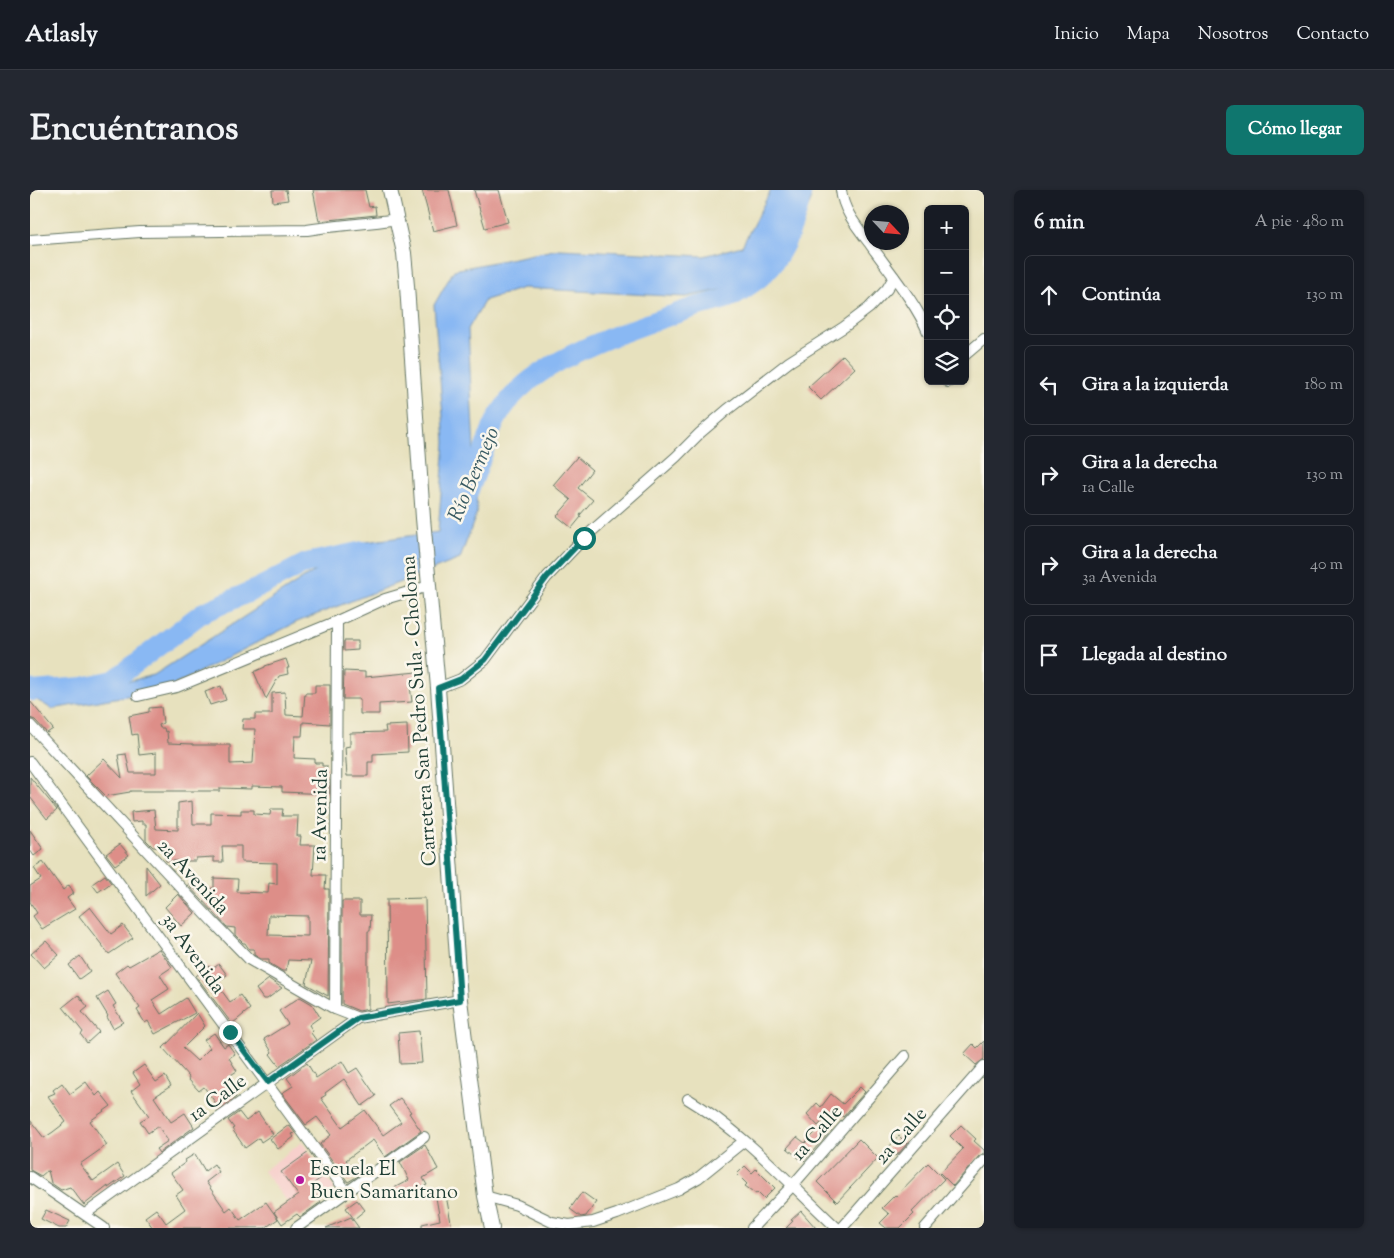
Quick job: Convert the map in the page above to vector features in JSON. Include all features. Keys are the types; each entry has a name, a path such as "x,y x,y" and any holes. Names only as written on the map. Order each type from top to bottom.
{"main road":[{"name":"Carretera San Pedro Sula - Choloma","path":"390,190 404,253 407,286 460,1000 492,1228"}],"street":[{"path":"841,190 849,215 894,277 924,323"},
{"path":"30,240 140,232 307,230 369,224 397,219"},
{"path":"438,688 461,679 485,660 547,577 584,538 669,464 700,433 789,362 844,327 869,308 887,289 894,277"},
{"path":"969,352 984,339"},
{"path":"138,696 177,687 337,621 385,599 422,588 429,584"},
{"name":"1a Avenida","path":"335,1009 337,621"},
{"name":"2a Avenida","path":"30,725 250,960 335,1009 358,1018"},
{"name":"3a Avenida","path":"30,762 268,1082 346,1191"},
{"name":"1a Calle","path":"85,1214 358,1018 460,1000"},
{"name":"1a Calle","path":"752,1228 792,1186 904,1056"},
{"name":"2a Calle","path":"842,1228 984,1066"},
{"path":"688,1099 709,1111 744,1141 837,1228"},
{"path":"296,1228 424,1137"},
{"path":"486,1196 517,1205 552,1222 569,1225 593,1222 679,1189 698,1178 744,1141"},
{"path":"925,1228 984,1160"},
{"path":"30,1176 104,1228"}],"shaded area":[{"name":"Escuela El Buen Samaritano","path":"302,1142 335,1189 298,1216 263,1171"}],"water":[{"path":"771,190 811,190 810,203 786,253 741,286 686,297 523,288 485,300 468,329 477,512 460,559 297,622 166,689 52,709 30,696 30,682 48,694 73,695 154,675 358,543 438,532 445,442 434,305 454,270 559,249 704,256 742,246"}],"building":[{"path":"272,190 286,190 288,200 273,202"},
{"path":"313,190 365,190 369,207 375,206 376,215 319,221"},
{"path":"422,190 449,190 457,225 433,231"},
{"path":"474,190 499,190 508,222 485,228"},
{"path":"843,355 855,368 821,400 808,387"},
{"path":"577,457 592,470 578,488 593,500 572,528 557,516 571,500 553,485"},
{"path":"344,641 358,641 358,650 344,651"},
{"path":"286,659 289,668 287,668 288,674 279,676 266,699 254,672"},
{"path":"344,671 365,672 365,677 417,672 418,685 410,685 412,702 379,704 379,714 360,714 360,699 343,699"},
{"path":"315,685 330,685 330,724 303,722 302,736 295,736 294,758 315,759 315,763 322,763 322,766 327,766 326,780 329,780 329,794 282,792 282,787 252,786 252,789 220,788 220,791 130,791 106,796 86,776 104,759 122,778 118,755 126,754 130,773 156,773 156,753 139,755 137,734 132,735 129,716 149,712 149,708 161,707 163,723 159,725 160,728 164,728 165,732 167,731 168,743 230,745 230,764 253,763 255,729 242,729 243,719 255,719 255,714 272,714 272,693 285,692 286,715 303,716 305,693 315,693"},
{"path":"221,686 226,700 210,705 205,692"},
{"path":"30,701 53,729 47,733 35,720 30,718"},
{"path":"407,725 408,752 373,754 373,762 368,762 368,776 347,776 345,747 350,746 350,733 386,732 385,726"},
{"path":"30,777 57,810 47,819 30,797"},
{"path":"192,801 193,824 211,824 211,813 241,814 241,810 254,810 254,814 270,815 271,809 283,809 282,816 298,816 297,836 301,836 300,845 315,845 313,875 326,875 325,889 329,889 328,996 306,984 311,961 288,960 286,971 282,971 269,963 269,959 261,959 254,955 254,949 249,949 235,935 235,928 227,927 188,885 189,883 196,890 214,888 214,878 238,879 237,892 268,893 269,883 277,884 277,863 241,862 241,846 222,846 223,862 214,862 214,857 196,858 196,861 166,861 165,848 153,847 146,840 146,824 142,824 142,821 132,822 131,812 154,810 156,829 178,830 178,803","holes":["269,915 308,916 308,936 268,935"]},
{"path":"30,830 43,849 34,856 30,850"},
{"path":"120,844 129,855 115,865 106,854"},
{"path":"43,862 63,890 69,885 74,893 67,898 75,909 42,929 33,916 37,913 30,902 30,886 41,879 34,868"},
{"path":"146,866 160,884 146,896"},
{"path":"105,875 111,883 98,892 92,884"},
{"path":"178,894 195,913 181,926 165,907"},
{"path":"425,898 427,999 388,1004 387,899"},
{"path":"342,901 360,901 360,915 371,915 370,931 368,931 368,1009 359,1011 342,1004"},
{"path":"90,907 111,934 123,925 133,938 109,954 79,916"},
{"path":"46,941 59,955 44,968 31,954"},
{"path":"159,949 172,967 160,975 169,989 152,1000 161,1014 186,998 195,1013 155,1034 148,1021 145,1023 137,1010 140,1008 115,973 127,964 129,966"},
{"path":"80,956 90,971 79,979 69,965"},
{"path":"219,964 227,975 216,983 230,1002 240,995 250,1009 232,1024 196,976 209,966 211,970"},
{"path":"269,979 282,988 267,999 263,999 256,989"},
{"path":"108,991 116,1004 113,1006 123,1022 113,1028 97,998"},
{"path":"78,995 88,1007 82,1012 99,1032 87,1043 81,1035 83,1032 63,1007"},
{"path":"300,997 312,1004 320,1017 309,1025 313,1031 311,1033 316,1040 279,1066 270,1054 272,1052 264,1039 288,1024 279,1011"},
{"path":"197,1013 205,1026 183,1048 197,1061 210,1048 204,1040 214,1033 224,1047 228,1044 235,1054 229,1058 237,1071 223,1080 236,1097 220,1109 204,1087 199,1091 163,1048"},
{"path":"419,1031 422,1063 400,1064 398,1033"},
{"path":"984,1041 984,1059 976,1065 964,1054 973,1044 977,1048"},
{"path":"342,1061 349,1073 357,1068 376,1096 362,1106 344,1079 325,1093 326,1095 321,1098 342,1127 365,1110 383,1135 401,1122 389,1106 400,1098 411,1112 409,1113 421,1131 385,1157 373,1140 370,1142 346,1160 358,1176 348,1182 320,1144 331,1135 317,1117 306,1125 282,1093 293,1086 287,1078 307,1063 316,1078"},
{"path":"144,1065 156,1082 165,1076 171,1086 154,1097 171,1122 185,1113 194,1127 159,1153 156,1149 168,1141 158,1126 148,1133 140,1121 149,1116 131,1091 140,1084 133,1073"},
{"path":"86,1082 96,1096 100,1092 111,1106 90,1121 107,1145 80,1164 93,1181 117,1164 125,1176 108,1188 108,1186 84,1205 70,1187 61,1190 51,1183 48,1170 41,1176 30,1170 30,1120 44,1138 53,1132 66,1122 48,1096 55,1093 53,1090 62,1083 70,1094"},
{"path":"860,1087 865,1092 843,1117 834,1109 818,1126 807,1114 817,1103 821,1107 831,1094 843,1104"},
{"path":"239,1112 246,1121 258,1112 273,1134 261,1142 259,1138 245,1148 228,1120"},
{"path":"289,1125 295,1133 292,1134 294,1137 278,1149 270,1139"},
{"path":"961,1125 976,1139 974,1141 984,1150 984,1153 979,1156 953,1186 940,1173 963,1149 950,1136"},
{"path":"821,1127 828,1134 804,1161 787,1148 797,1137 805,1143"},
{"path":"899,1136 907,1144 896,1156 888,1148"},
{"path":"859,1139 878,1158 837,1202 817,1182"},
{"path":"425,1145 438,1169 423,1178 427,1185 397,1199 392,1189 409,1180 400,1162"},
{"path":"309,1152 325,1175 310,1186 321,1202 300,1217 297,1214 282,1224 274,1212 298,1195 281,1172"},
{"path":"195,1154 205,1171 214,1164 219,1172 206,1182 226,1211 231,1207 240,1220 266,1202 278,1219 265,1228 153,1228 145,1217 156,1209 166,1223 185,1209 176,1195 183,1190 171,1173 186,1162 185,1160"},
{"path":"928,1163 944,1179 912,1212 914,1214 900,1228 886,1228 880,1223 889,1214 882,1208"},
{"path":"745,1166 752,1173 756,1169 775,1188 764,1199 757,1192 756,1194 745,1186 747,1184 737,1174"},
{"path":"445,1190 452,1228 422,1228 422,1224 440,1220 435,1192"},
{"path":"582,1192 596,1202 586,1216 581,1217 570,1209"},
{"path":"357,1200 365,1210 354,1219 346,1208"},
{"path":"46,1210 70,1221 66,1228 59,1228 41,1219"},
{"path":"801,1211 816,1228 786,1228 793,1221 791,1220"},
{"path":"351,1217 359,1228 326,1228"}],"waterway":[{"name":"Río Bermejo","path":"465,500 496,420 512,397 529,381 572,354 597,343 695,307 728,298 746,288 766,272 781,251 792,227 802,190"},
{"name":"Río Bermejo","path":"30,689 33,691 83,687 114,680 202,613 254,590 306,563 363,551"}],"place":[{"name":"Escuela El Buen Samaritano","path":"300,1180"}],"route":[{"path":"230,1032 268,1082 358,1018 460,1000 438,688 461,679 485,660 547,577 584,538"}]}
